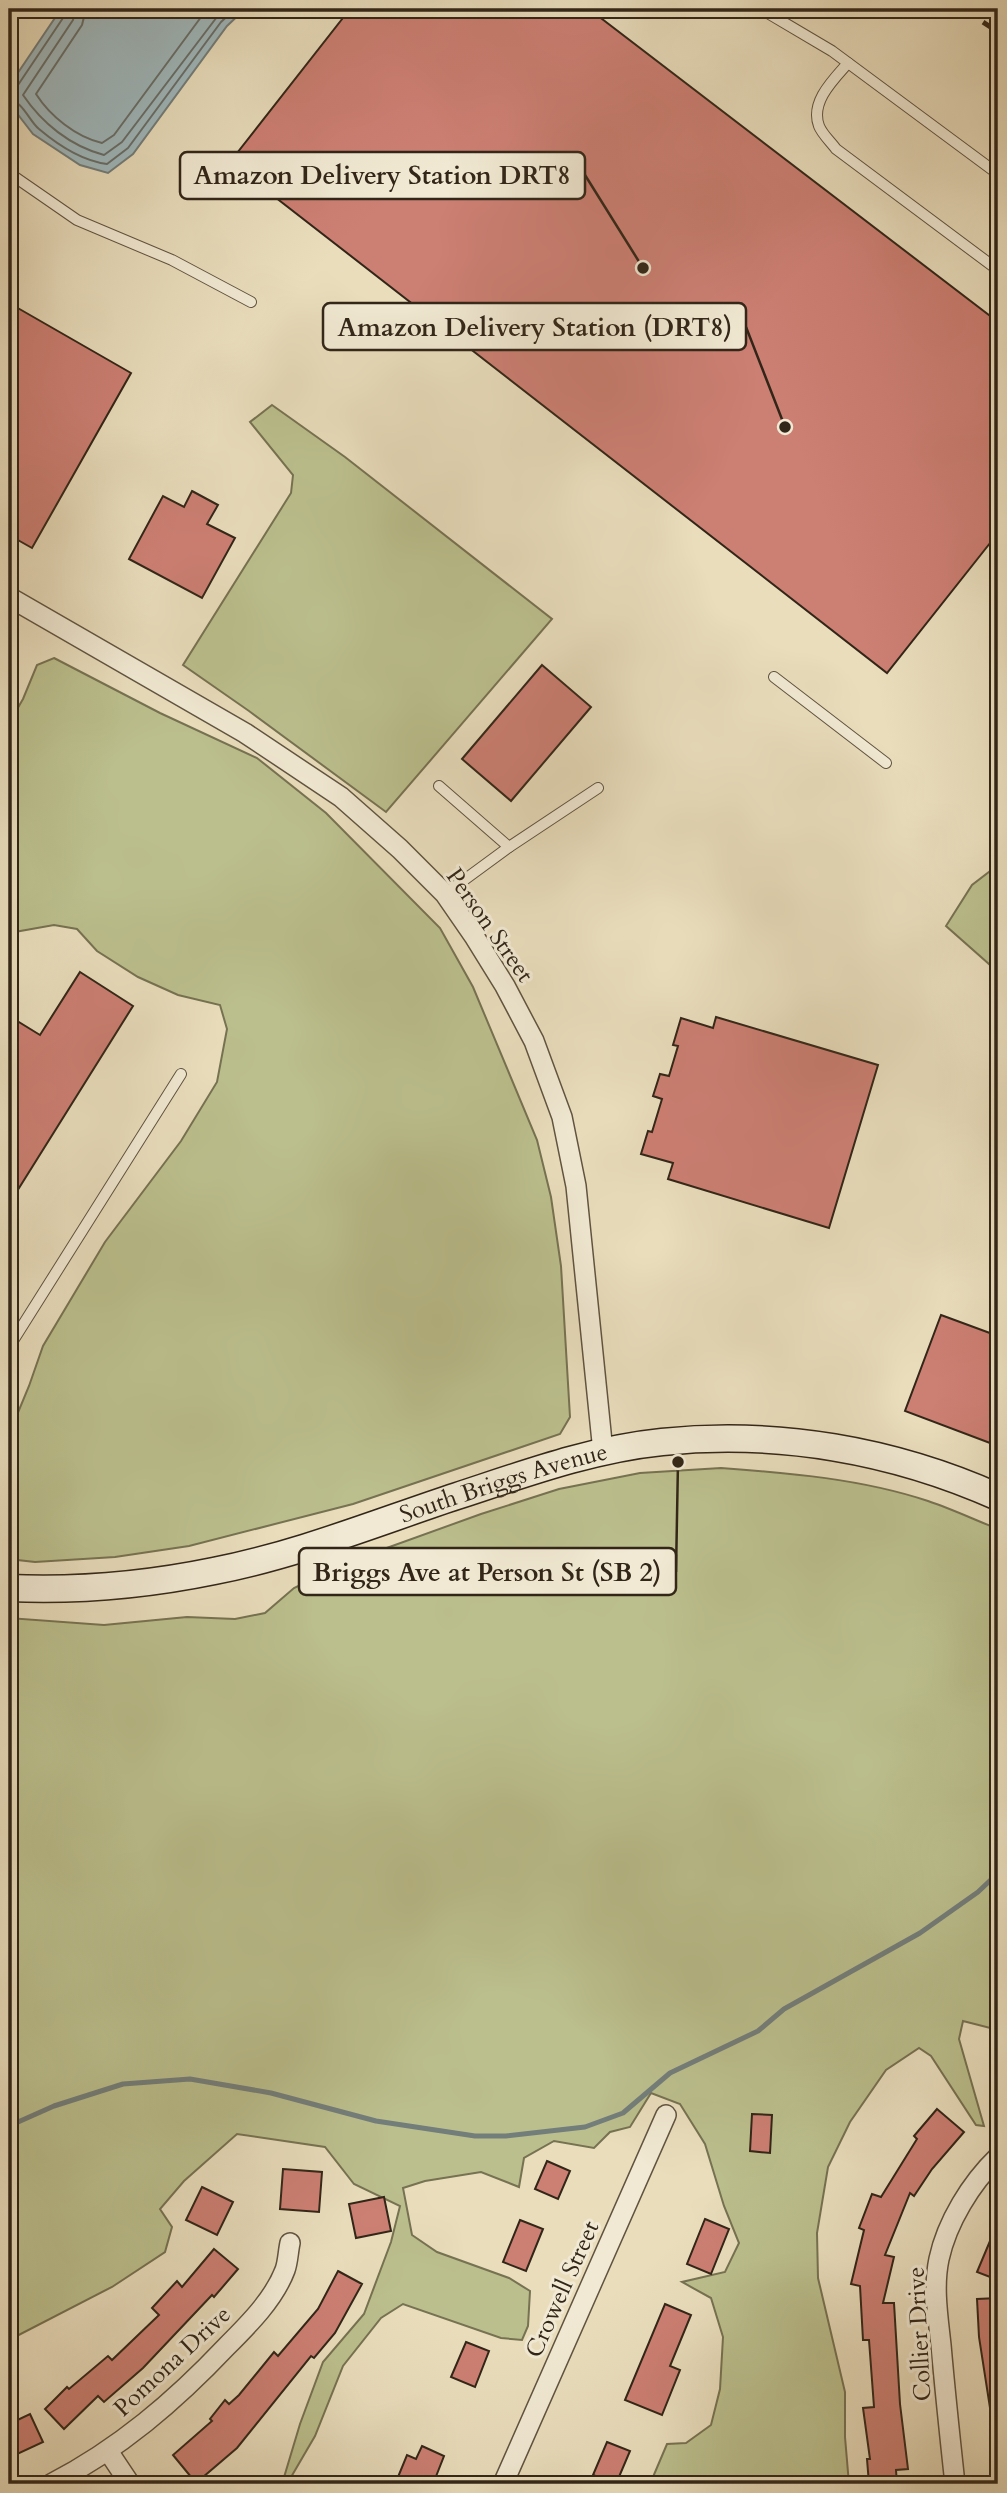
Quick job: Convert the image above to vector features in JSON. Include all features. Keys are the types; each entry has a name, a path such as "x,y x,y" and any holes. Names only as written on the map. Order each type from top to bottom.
{"street":[{"name":"Person Street","path":"9,597 296,765 341,797 400,849 445,894 505,986 534,1041 562,1117 576,1186 603,1452"},
{"name":"South Briggs Avenue","path":"9,1588 92,1589 215,1572 285,1553 543,1468 603,1452 661,1442 759,1438 791,1441 876,1455 930,1471 998,1497"},
{"name":"Crowell Street","path":"503,2484 666,2115"},
{"name":"Collier Drive","path":"955,2484 936,2282 939,2260 952,2222 965,2200 998,2158"},
{"name":"Pomona Drive","path":"51,2484 108,2451 155,2417 193,2382 243,2330 276,2290 286,2267 290,2243"},
{"path":"108,2451 130,2484"}],"lane":[{"path":"761,9 848,63 998,174"},
{"path":"848,63 827,86 817,109 819,127 836,149 998,270"},
{"path":"9,173 77,220 172,260 251,302"},
{"path":"774,677 886,763"},
{"path":"439,786 509,847"},
{"path":"445,894 509,847 598,788"},
{"path":"9,1347 181,1074"}],"green space":[{"path":"272,405 345,457 552,619 386,812 183,665 291,493 293,475 250,422"},
{"path":"54,658 160,713 257,758 326,813 440,928 473,987 537,1140 551,1197 561,1266 570,1417 560,1434 353,1504 189,1546 115,1557 35,1562 9,1559 9,1426 17,1415 43,1346 105,1242 181,1141 217,1082 227,1029 220,1005 178,995 138,977 97,951 77,929 54,925 9,933 9,723 23,699 37,665"},
{"path":"998,865 998,972 946,926 972,885"},
{"path":"721,1468 799,1475 878,1487 928,1501 998,1529 998,2030 963,2021 959,2039 984,2126 976,2125 931,2056 919,2048 886,2070 850,2122 828,2167 817,2233 818,2278 845,2392 849,2484 650,2484 667,2444 686,2443 711,2425 720,2389 723,2337 711,2298 682,2282 725,2272 739,2243 724,2206 705,2144 680,2104 651,2093 630,2127 610,2132 594,2148 554,2141 524,2158 519,2187 481,2172 425,2181 403,2188 412,2235 437,2252 509,2278 530,2291 528,2326 522,2340 501,2338 403,2304 381,2318 343,2366 315,2436 287,2484 282,2484 323,2362 364,2314 391,2242 400,2206 354,2184 325,2147 237,2134 184,2181 160,2209 172,2227 165,2252 112,2287 9,2340 9,1618 104,1625 187,1617 235,1619 265,1613 294,1588 345,1563 559,1489 640,1473"}],"water":[{"path":"61,9 245,9 227,26 133,154 108,173 80,165 33,134 9,103 9,86"}],"building":[{"path":"350,9 589,9 998,322 998,533 887,673 230,162"},
{"path":"9,303 131,373 32,548 9,535"},
{"path":"192,491 218,505 207,524 235,538 202,598 129,559 163,496 184,507"},
{"path":"542,665 591,707 511,801 462,759"},
{"path":"80,972 133,1006 9,1204 9,1016 40,1035"},
{"path":"716,1017 878,1065 829,1228 668,1179 673,1163 641,1154 648,1131 652,1132 662,1099 653,1096 660,1074 669,1076 678,1046 673,1045 681,1018 713,1028"},
{"path":"941,1315 998,1336 998,1446 905,1411"},
{"path":"937,2109 964,2132 932,2169 914,2196 910,2193 885,2255 894,2257 883,2303 894,2303 900,2404 908,2469 896,2470 897,2484 869,2484 867,2459 870,2459 863,2408 874,2407 869,2340 863,2340 860,2286 851,2284 864,2230 859,2228 872,2194 881,2197 917,2139 914,2136"},
{"path":"752,2114 772,2115 770,2153 750,2151"},
{"path":"547,2161 570,2171 558,2199 535,2189"},
{"path":"283,2169 322,2172 319,2212 280,2209"},
{"path":"202,2187 233,2202 217,2235 186,2220"},
{"path":"384,2197 391,2231 356,2238 349,2204"},
{"path":"705,2219 729,2229 711,2274 687,2264"},
{"path":"520,2220 543,2229 526,2271 503,2262"},
{"path":"998,2222 998,2280 977,2272"},
{"path":"214,2249 238,2269 143,2368 104,2402 98,2396 64,2429 45,2409 67,2387 69,2389 108,2356 112,2360 159,2315 152,2308 177,2281 182,2287"},
{"path":"338,2271 362,2284 335,2333 314,2358 311,2356 237,2448 196,2483 173,2455 212,2421 210,2419 225,2400 229,2404 239,2395 274,2352 278,2356 318,2309"},
{"path":"998,2298 998,2407 990,2408 979,2337 977,2299"},
{"path":"665,2304 691,2315 670,2366 680,2370 662,2415 625,2400"},
{"path":"466,2342 489,2351 475,2387 451,2377"},
{"path":"30,2414 43,2442 13,2456 9,2447 9,2424"},
{"path":"607,2442 630,2451 616,2484 593,2475"},
{"path":"422,2446 444,2456 433,2484 416,2484 398,2477 407,2455 416,2459"}],"waterway":[{"path":"9,2126 54,2106 123,2084 190,2079 271,2093 376,2121 475,2136 506,2136 585,2127 623,2113 670,2073 758,2031 784,2009 920,1933 978,1892 998,1873"}],"railway":[{"path":"963,9 998,32"}],"place":[{"name":"Amazon Delivery Station DRT8","path":"643,268"},
{"name":"Amazon Delivery Station (DRT8)","path":"785,427"},
{"name":"Briggs Ave at Person St (SB 2)","path":"678,1462"}]}
